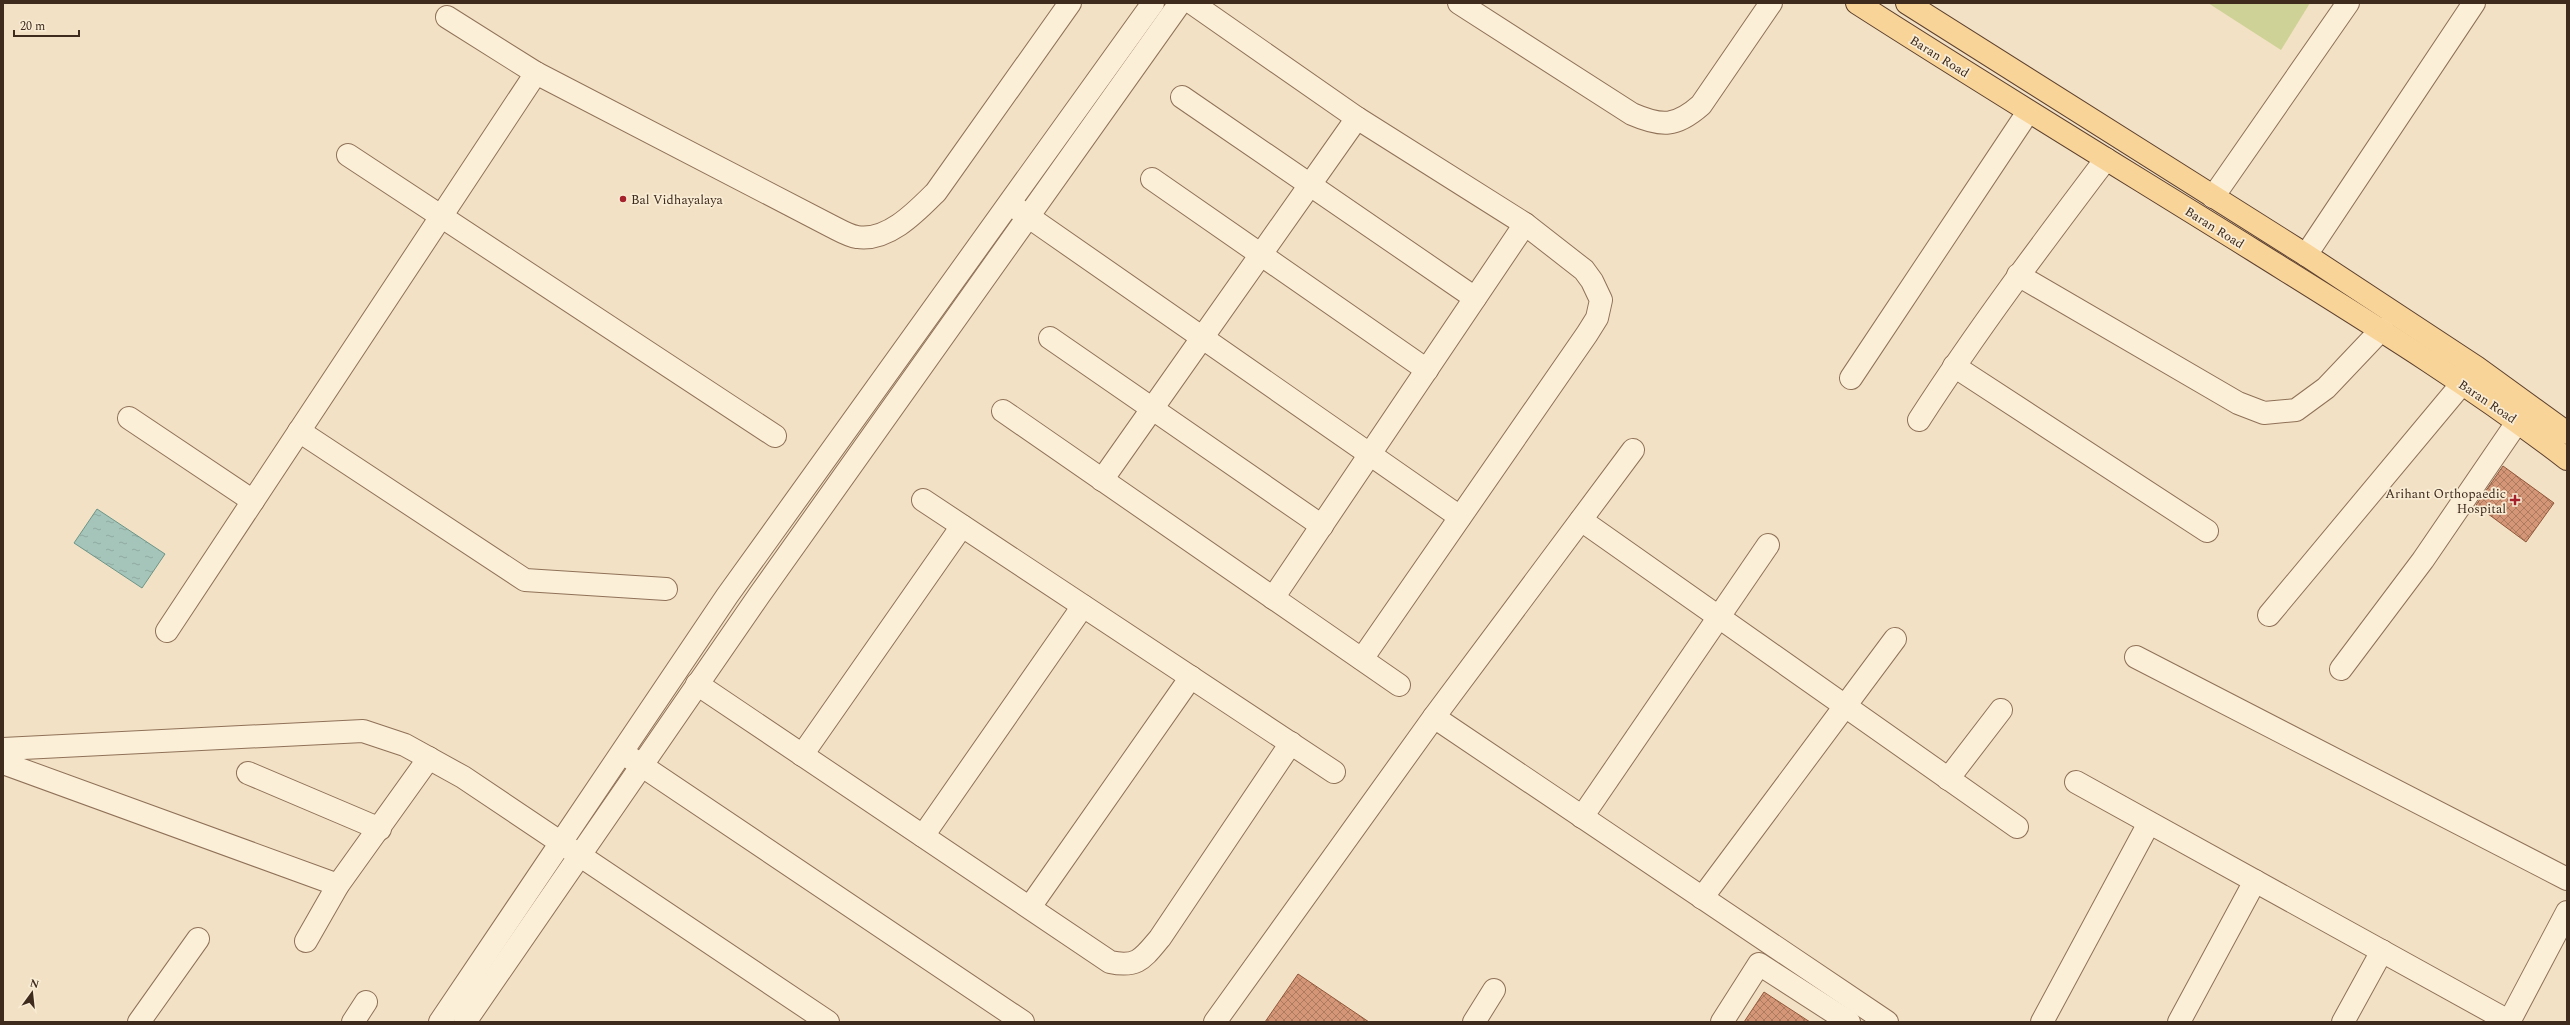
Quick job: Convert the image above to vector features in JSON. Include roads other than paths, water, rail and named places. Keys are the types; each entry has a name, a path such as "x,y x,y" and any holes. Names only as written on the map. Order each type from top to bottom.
{"main road":[{"name":"Baran Road","path":"1857,3 2028,112 2382,329 2518,421 2567,459"},
{"name":"Baran Road","path":"1907,3 2132,143 2213,197 2306,255 2476,367 2567,433"}],"street":[{"path":"447,17 536,73 831,226 857,237 880,235 910,218 936,192 1070,3"},
{"path":"440,1022 727,596 1008,202 1153,3"},
{"path":"465,1022 641,765 1180,3"},
{"path":"1192,3 1357,118 1525,224 1584,270 1592,281 1601,300 1597,318 1587,334 1362,659"},
{"path":"1459,3 1632,114 1650,122 1670,124 1688,116 1701,105 1771,3"},
{"path":"2213,197 2348,3"},
{"path":"2306,255 2474,3"},
{"path":"167,631 536,73"},
{"path":"1182,97 1476,298"},
{"path":"1851,378 2028,112"},
{"path":"1102,480 1357,118"},
{"path":"348,155 775,436"},
{"path":"1919,420 1954,366 2018,275 2106,159"},
{"path":"1152,179 1427,370"},
{"path":"1008,202 1460,517"},
{"path":"1273,598 1525,224"},
{"path":"2018,275 2238,403 2264,413 2296,410 2326,388 2382,329"},
{"path":"1050,338 1322,526"},
{"path":"1954,366 2206,531"},
{"path":"2269,615 2476,367"},
{"path":"1002,411 1399,685"},
{"path":"129,418 253,501"},
{"path":"2341,669 2423,560 2518,421"},
{"path":"299,431 525,580 666,589"},
{"path":"1215,1022 1434,717 1633,450"},
{"path":"923,500 1334,772"},
{"path":"1581,520 2017,827"},
{"path":"802,755 962,526"},
{"path":"1582,817 1768,545"},
{"path":"923,836 1083,606"},
{"path":"1702,898 1843,705 1895,639"},
{"path":"2136,657 2567,879"},
{"path":"1030,907 1191,677"},
{"path":"698,684 1110,962 1126,966 1143,958 1160,938 1291,743"},
{"path":"1948,778 2001,710"},
{"path":"1434,717 1887,1022"},
{"path":"3,748 363,731 406,745 462,777 580,854 828,1022"},
{"path":"622,752 1023,1022"},
{"path":"306,941 338,885 380,829 429,758"},
{"path":"3,763 338,885"},
{"path":"248,773 380,829"},
{"path":"2076,782 2510,1022 2567,912"},
{"path":"2042,1022 2149,823"},
{"path":"2179,1022 2255,882"},
{"path":"139,1022 198,939"},
{"path":"2344,1022 2382,951"},
{"path":"1722,1022 1759,964 1849,1022"},
{"path":"1474,1022 1494,990"},
{"path":"353,1022 366,1002"}],"water":[{"path":"97,509 165,554 142,588 74,543"}],"place":[{"name":"Bal Vidhayalaya","path":"623,199"},
{"name":"Arihant Orthopaedic Hospital","path":"2515,500"}]}
